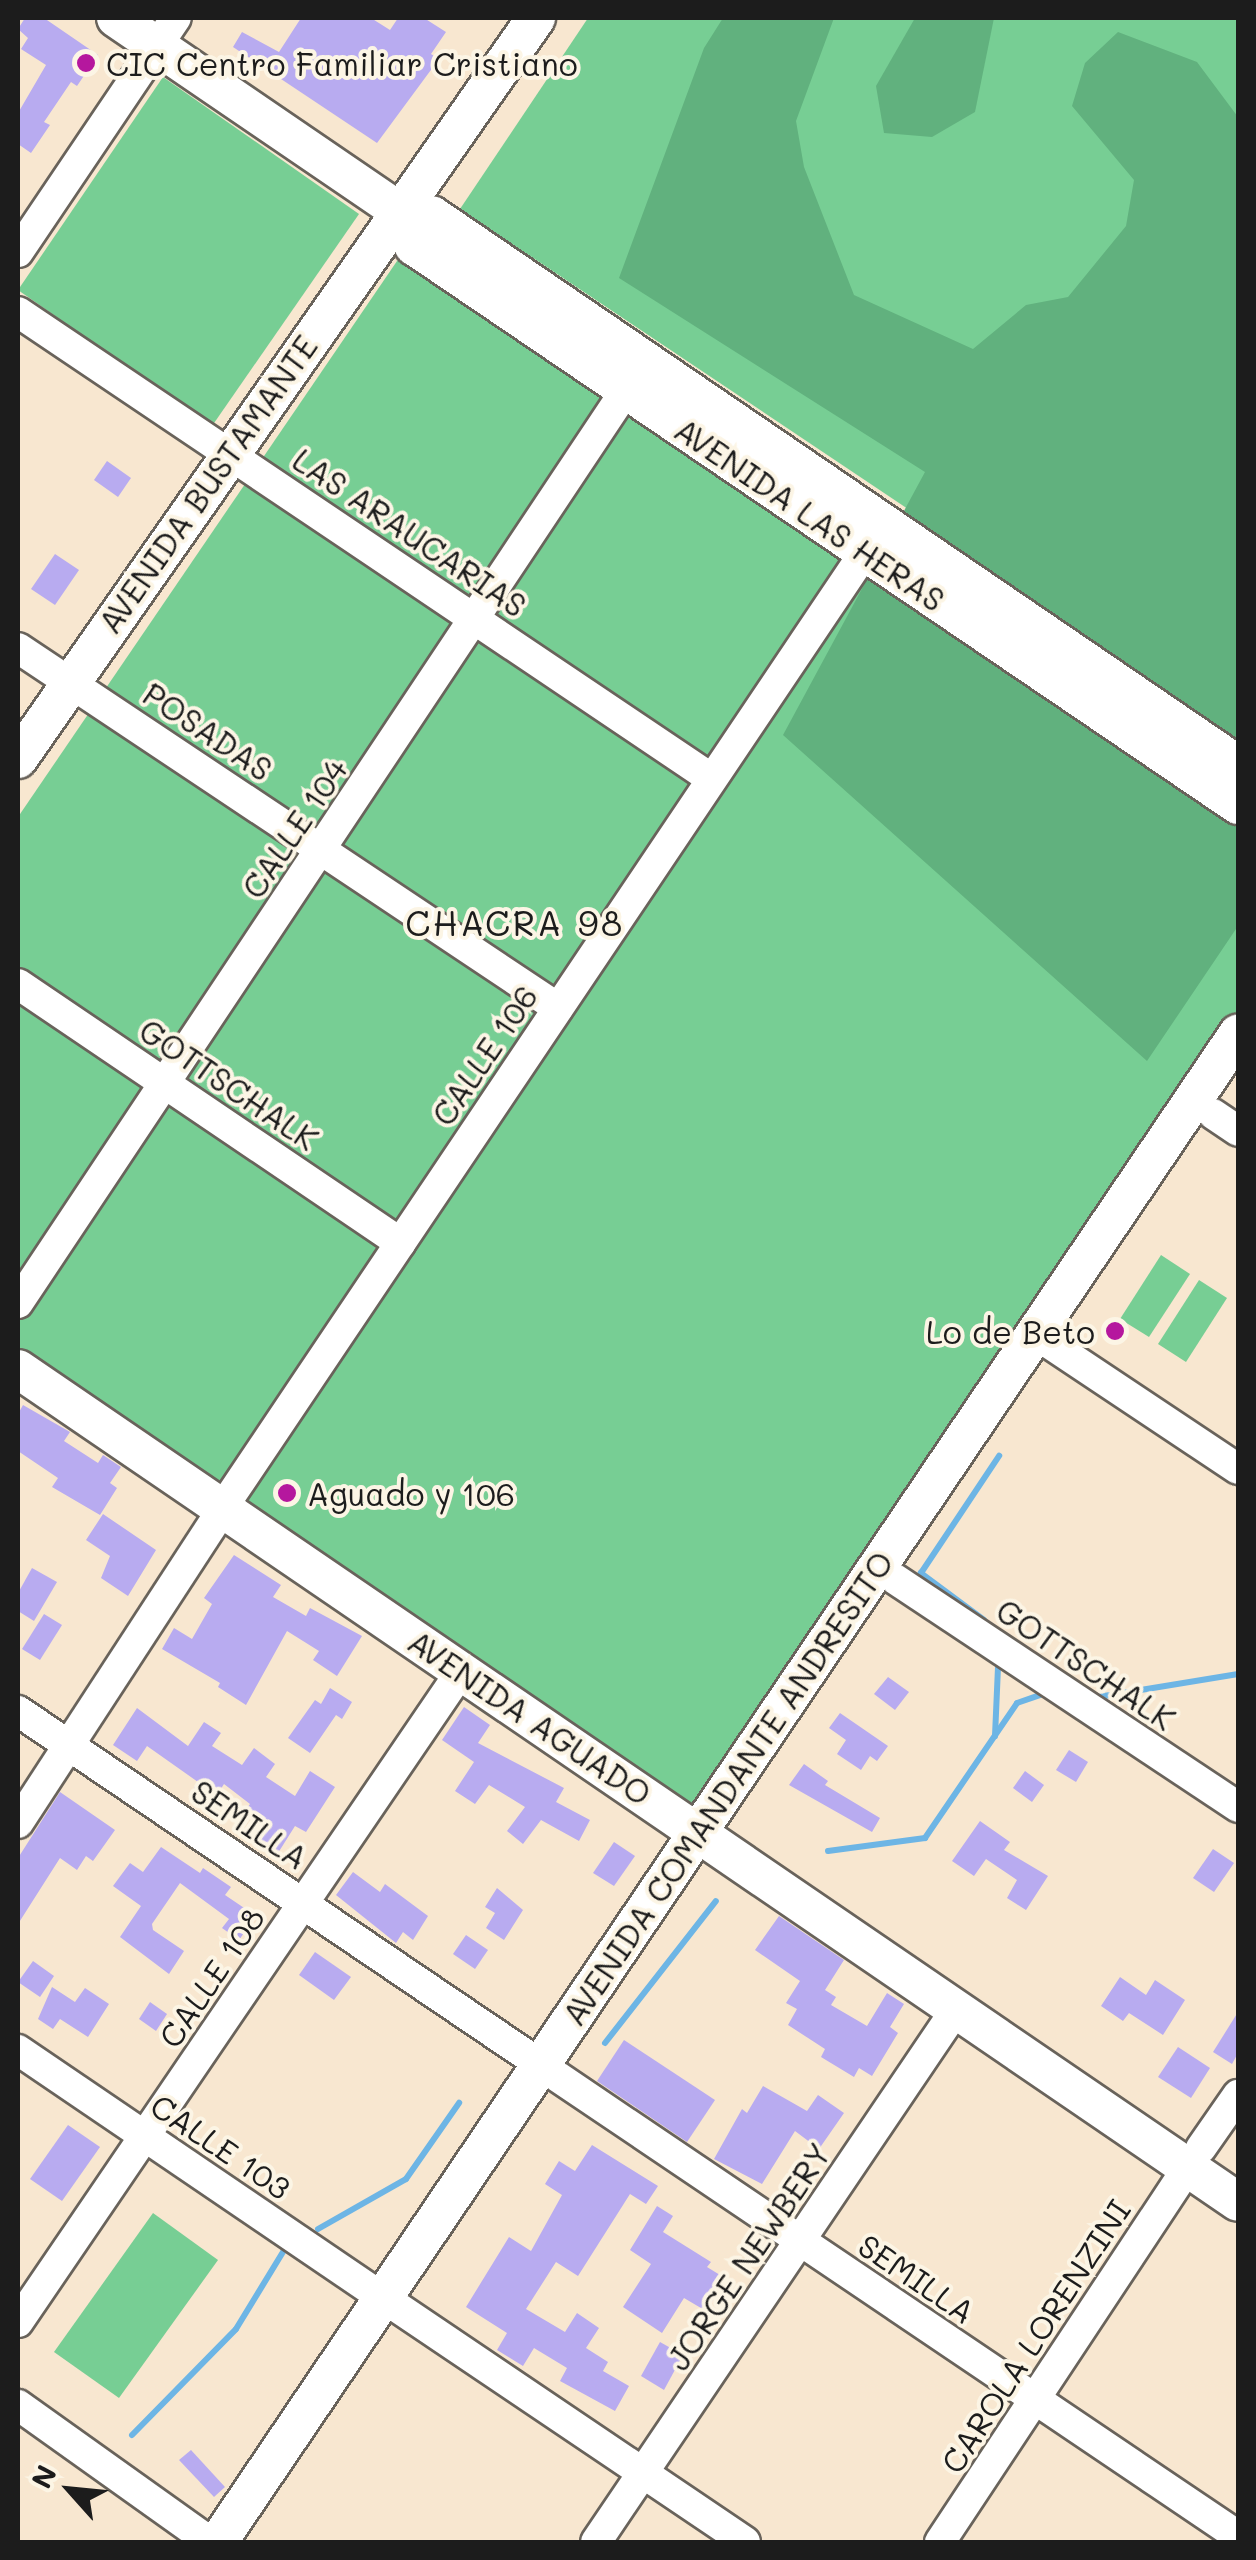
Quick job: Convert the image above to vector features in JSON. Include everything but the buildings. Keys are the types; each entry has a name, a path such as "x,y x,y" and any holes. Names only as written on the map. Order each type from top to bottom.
{"main road":[{"name":"AVENIDA LAS HERAS","path":"116,18 166,32 397,210 414,246 1238,805"},
{"name":"AVENIDA BUSTAMANTE","path":"397,210 407,173 512,18"},
{"name":"AVENIDA BUSTAMANTE","path":"18,759 397,210 423,184 536,18"},
{"name":"AVENIDA LAS HERAS","path":"397,210 433,216 1238,765"},
{"name":"AVENIDA COMANDANTE ANDRESITO","path":"711,1830 895,1579 1238,1034"},
{"name":"AVENIDA COMANDANTE ANDRESITO","path":"242,2542 392,2304 1044,1340 1226,1123 1238,1078"},
{"name":"AVENIDA AGUADO","path":"18,1355 462,1670 711,1830 971,1989 1195,2158 1238,2202"},
{"name":"AVENIDA AGUADO","path":"18,1369 226,1503 711,1830 957,2008 1195,2158 1238,2173"},
{"name":"AVENIDA COMANDANTE ANDRESITO","path":"218,2542 392,2304"}],"street":[{"path":"18,252 166,32"},
{"name":"LAS ARAUCARIAS","path":"18,312 712,779"},
{"name":"CALLE 104","path":"18,1303 626,390"},
{"name":"CALLE 106","path":"18,1824 226,1503 866,552"},
{"name":"POSADAS","path":"18,648 558,1008"},
{"name":"GOTTSCHALK","path":"18,984 400,1243"},
{"path":"1044,1340 1238,1469"},
{"name":"GOTTSCHALK","path":"895,1579 1238,1807"},
{"name":"CALLE 108","path":"18,2322 462,1670"},
{"name":"SEMILLA","path":"18,1712 1238,2536"},
{"name":"JORGE NEWBERY","path":"596,2542 957,2008"},
{"name":"CALLE 103","path":"18,2050 745,2542"},
{"name":"CAROLA LORENZINI","path":"940,2542 1238,2095"},
{"path":"18,2404 210,2542"}],"green space":[{"path":"588,18 1238,18 1238,730 460,209"},
{"path":"723,18 834,18 796,121 804,167 854,295 973,349 1026,305 1068,297 1126,226 1134,180 1072,106 1085,63 1118,32 1197,62 1238,117 1238,926 1147,1061 783,735 925,472 619,278 704,48"},
{"path":"915,18 994,18 975,112 932,137 884,133 876,86"},
{"path":"163,77 359,214 212,426 18,290"},
{"path":"410,242 1238,803 1238,1021 700,1810 18,1348 18,817"},
{"path":"1161,1255 1190,1274 1149,1337 1120,1319"},
{"path":"1199,1280 1227,1298 1186,1362 1158,1344"},
{"path":"153,2213 218,2260 119,2398 54,2352"}],"waterway":[{"path":"984,1620 921,1573 999,1456"},
{"path":"995,1736 998,1667"},
{"path":"1098,1697 1238,1674"},
{"path":"828,1851 925,1838 1017,1703 1040,1695"},
{"path":"605,2043 716,1901"},
{"path":"318,2229 406,2179 459,2103"},
{"path":"132,2435 236,2329 286,2247"}],"place":[{"name":"CIC Centro Familiar Cristiano","path":"86,63"},
{"name":"Lo de Beto","path":"1115,1331"},
{"name":"Aguado y 106","path":"287,1493"}],"district":[{"name":"CHACRA 98","path":"515,922"}]}
